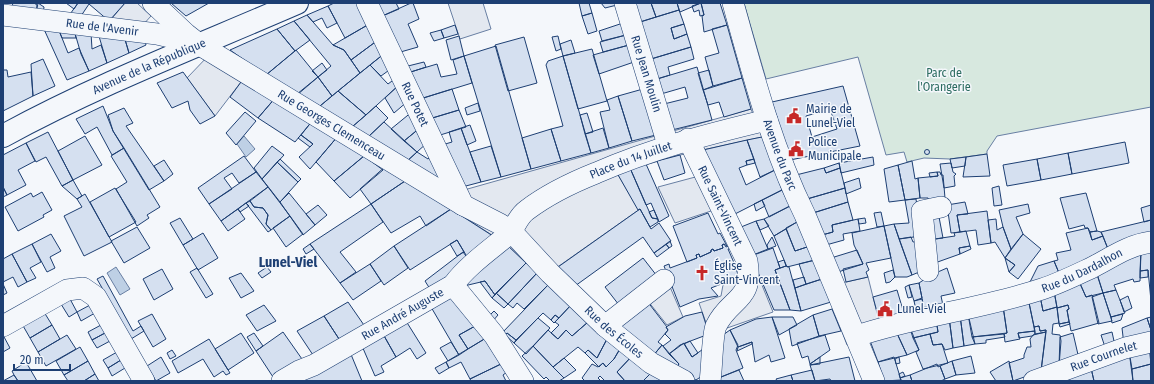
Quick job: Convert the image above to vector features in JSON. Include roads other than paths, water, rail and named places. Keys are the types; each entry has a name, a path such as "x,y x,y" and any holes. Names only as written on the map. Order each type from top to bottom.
{"main road":[{"name":"Avenue de la République","path":"3,136 42,114 115,80 297,3"}],"street":[{"path":"153,3 186,34 200,44"},
{"name":"Rue Potet","path":"367,3 463,205"},
{"name":"Rue Jean Moulin","path":"626,3 668,145"},
{"name":"Avenue du Parc","path":"733,3 767,120 792,189 805,214 874,381"},
{"name":"Rue de l'Avenir","path":"3,14 157,34 200,44"},
{"name":"Rue Georges Clemenceau","path":"200,44 463,205"},
{"name":"Place du 14 Juillet","path":"511,232 517,220 525,211 547,195 632,157 688,139 767,120"},
{"name":"Rue Saint-Vincent","path":"688,139 748,261 750,274 742,297 723,315 715,327 710,381"},
{"path":"463,205 495,221 511,232"},
{"path":"928,271 922,211 941,207"},
{"name":"Rue des Écoles","path":"511,232 550,273 605,326 651,363 684,381"},
{"name":"Rue André Auguste","path":"282,381 299,371 314,365 453,285 461,275 511,232"},
{"name":"Rue du Dardalhon","path":"856,336 918,319 948,314 1012,298 1061,282 1094,267 1122,251 1151,242"},
{"path":"605,326 664,280"},
{"path":"453,285 494,334 523,381"},
{"path":"3,326 67,290 83,288 96,297 144,381"},
{"name":"Rue Cournelet","path":"1034,381 1125,348 1151,342"}],"water":[{"path":"244,136 255,149 246,157 237,144"},
{"path":"116,267 130,289 120,295 107,273"}],"place":[{"name":"Mairie de Lunel-Viel","path":"794,116"},
{"name":"Police Municipale","path":"796,149"},
{"name":"Église Saint-Vincent","path":"702,273"},
{"name":"Lunel-Viel","path":"885,309"}],"district":[{"name":"Lunel-Viel","path":"288,262"}],"park label":[{"name":"Parc de l'Orangerie","path":"944,80"}]}
